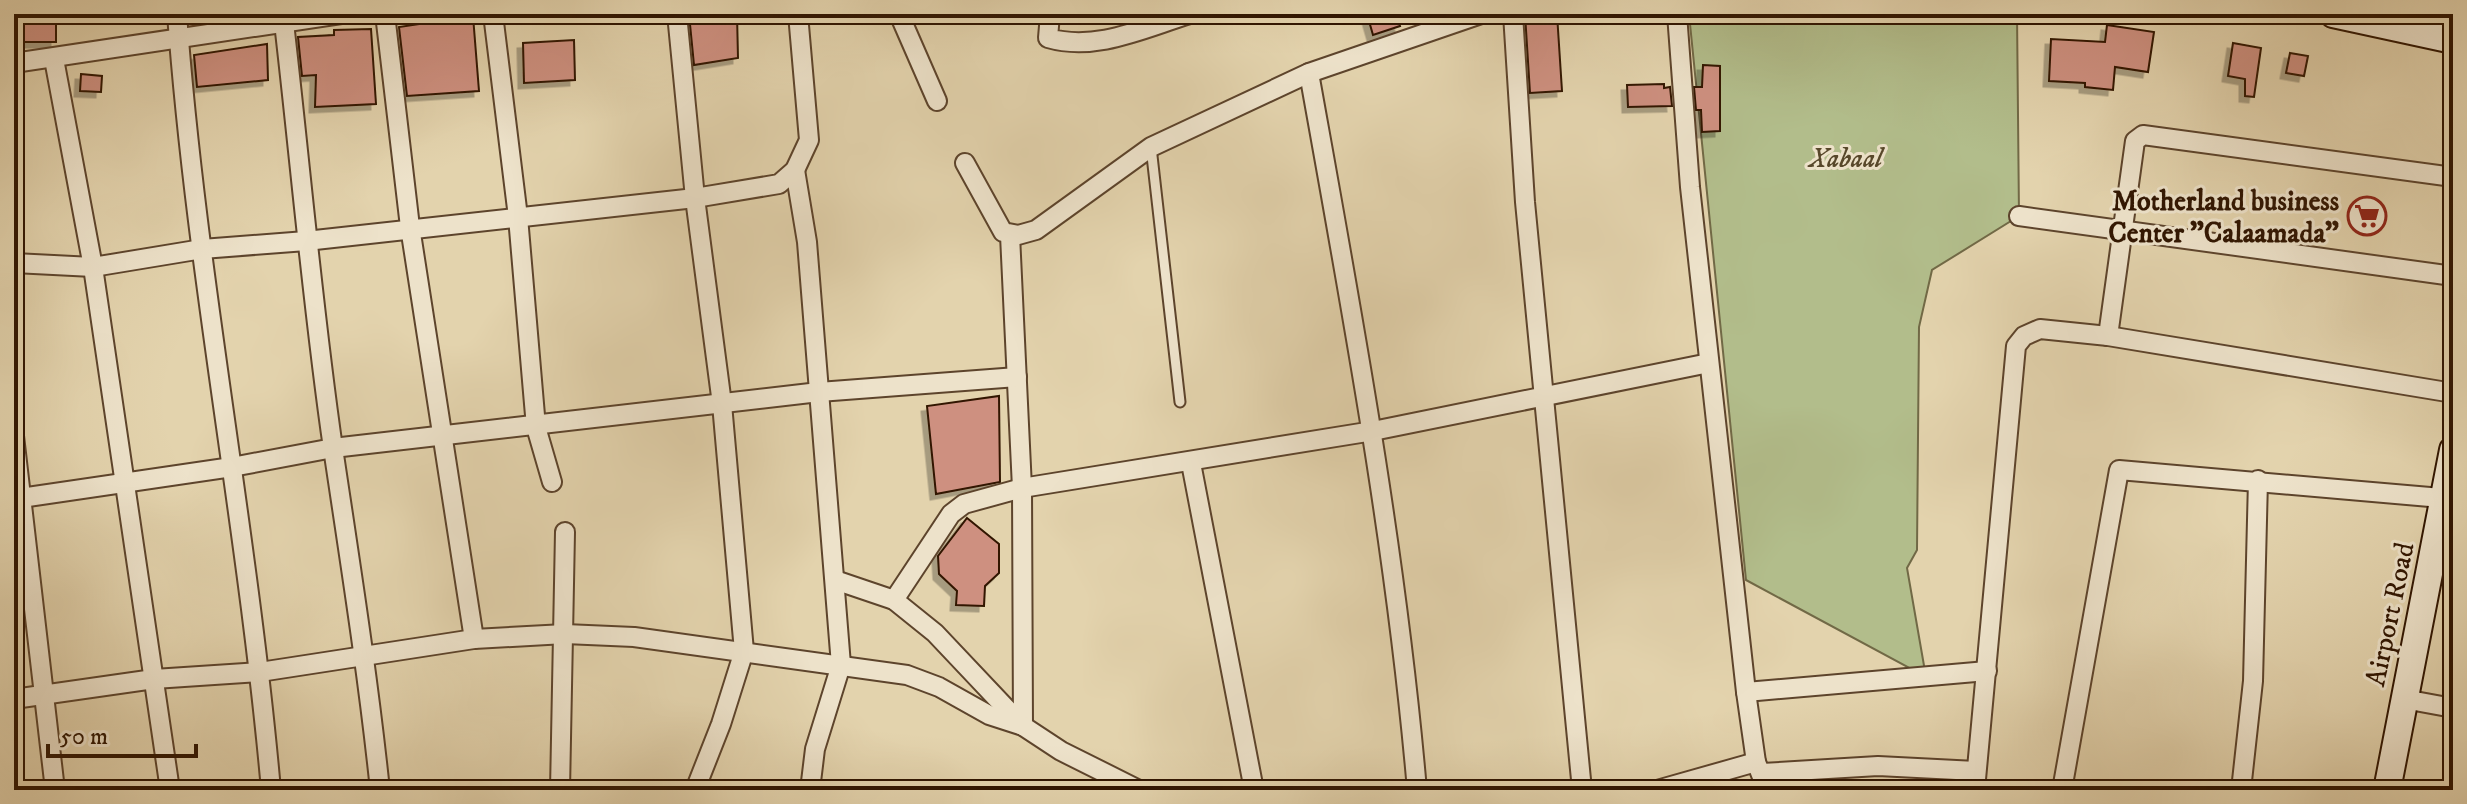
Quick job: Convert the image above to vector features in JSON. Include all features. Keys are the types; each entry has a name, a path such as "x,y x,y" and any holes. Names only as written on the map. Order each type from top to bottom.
{"main road":[{"path":"2333,14 2453,40"},
{"name":"Airport Road","path":"2387,790 2449,499 2453,450"}],"street":[{"path":"177,14 202,249 260,672 271,790"},
{"path":"14,63 54,59 127,44 179,39 283,18 341,14"},
{"path":"385,14 410,227 474,639"},
{"path":"493,14 518,217 536,427 552,482"},
{"path":"677,14 695,198 722,404 744,651 721,724 695,790"},
{"path":"14,263 93,267 202,249 306,241 410,227 695,198 779,184 795,170 809,140 798,14"},
{"path":"899,14 937,101"},
{"path":"1050,14 1048,38 1067,43 1099,43 1190,14"},
{"path":"965,163 1003,232 1010,235 1036,230 1151,147 1309,73 1481,14"},
{"path":"1513,14 1525,202 1582,790"},
{"path":"1677,14 1690,187 1709,363 1746,692 1762,775"},
{"path":"283,18 306,241 333,448 366,655 380,790"},
{"path":"54,59 93,267 170,790"},
{"path":"1309,73 1373,431 1404,641 1417,790"},
{"path":"2108,336 2135,141 2143,135 2453,177"},
{"path":"795,170 807,242 841,665 815,749 810,790"},
{"path":"2019,216 2453,276"},
{"path":"1010,235 1022,488 1023,726"},
{"path":"1657,790 1762,775 1878,766 1976,781 2016,346 2024,336 2040,329 2108,336 2453,393"},
{"path":"894,600 951,514 973,500 1022,488 1191,463 1373,431 1709,363"},
{"path":"19,499 232,467 333,448 819,392 1017,377"},
{"path":"14,436 55,790"},
{"path":"1191,463 1254,790"},
{"path":"2062,790 2115,476 2124,467 2449,499"},
{"path":"2241,790 2253,681 2258,480"},
{"path":"560,790 565,532"},
{"path":"835,580 894,600 935,633 1023,726"},
{"path":"14,699 154,679 260,672 474,639 565,634 634,637 907,675 1023,726 1061,751 1129,787"},
{"path":"1746,692 1987,671"},
{"path":"2404,699 2453,708"}],"lane":[{"path":"1151,147 1180,402"}],"green space":[{"name":"Xabaal","path":"1689,14 2017,14 2019,216 1932,270 1919,327 1917,550 1907,568 1926,677 1746,580"}],"building":[{"path":"19,14 56,14 56,42 19,42"},
{"path":"689,14 737,14 738,58 694,65"},
{"path":"1367,14 1396,14 1400,26 1373,35"},
{"path":"1525,14 1557,14 1562,91 1530,93"},
{"path":"473,16 479,91 407,96 399,27"},
{"path":"2107,25 2154,32 2148,72 2115,67 2113,90 2085,87 2085,83 2049,81 2051,39 2105,42"},
{"path":"371,29 376,104 315,107 316,75 302,76 298,37 334,35 334,30"},
{"path":"574,40 575,80 524,83 523,43"},
{"path":"2233,43 2261,48 2254,97 2245,96 2245,79 2228,76"},
{"path":"267,44 268,80 197,87 194,55"},
{"path":"2290,53 2308,56 2304,76 2286,73"},
{"path":"1703,65 1720,66 1720,131 1702,132 1701,110 1696,110 1694,87 1702,87"},
{"path":"81,74 102,76 101,92 80,91"},
{"path":"1664,84 1664,88 1670,87 1672,106 1628,107 1627,85"},
{"path":"999,396 1000,482 936,494 927,406"},
{"path":"967,518 999,544 999,573 985,586 984,606 956,605 957,591 939,574 938,556"}],"place":[{"name":"Motherland business Center \"Calaamada\"","path":"2367,216"}]}
